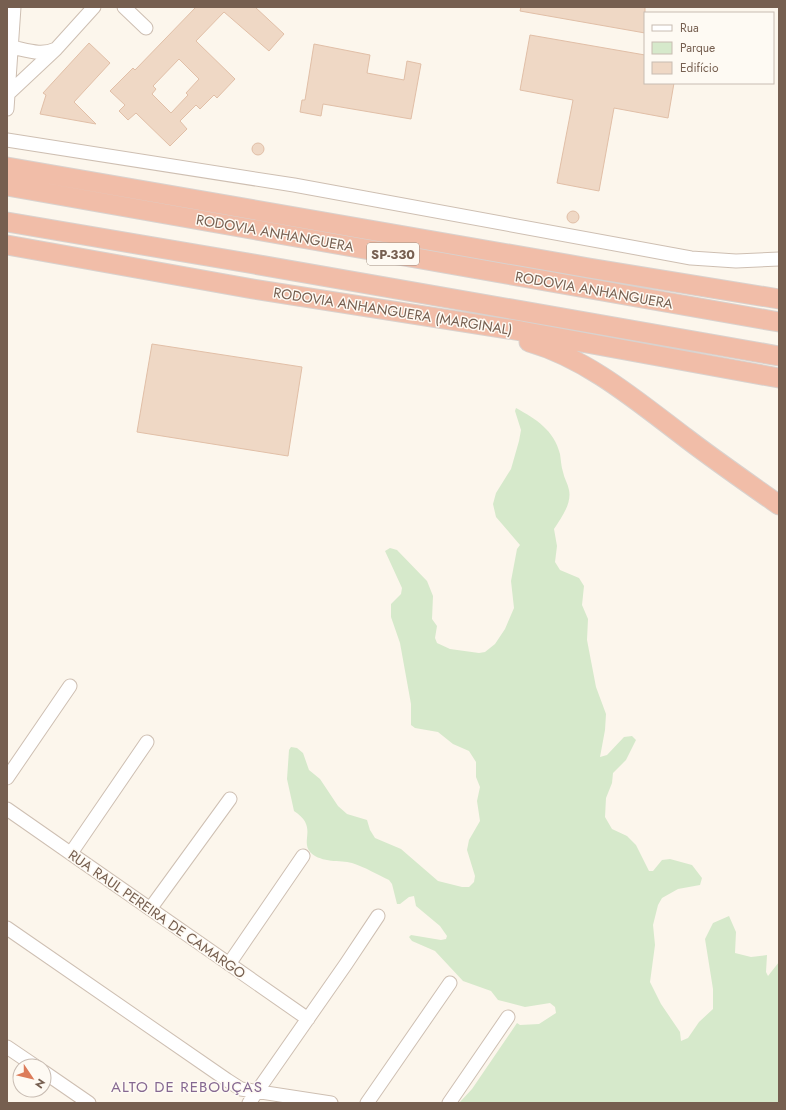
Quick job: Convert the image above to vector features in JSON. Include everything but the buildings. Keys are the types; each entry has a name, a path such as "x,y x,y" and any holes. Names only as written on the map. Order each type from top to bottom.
{"highway":[{"path":"7,167 590,268 779,299"},
{"name":"RODOVIA ANHANGUERA","path":"7,186 779,322"},
{"name":"SP-330","path":"7,222 779,356"},
{"name":"RODOVIA ANHANGUERA (MARGINAL)","path":"7,245 253,288 521,331 779,378"},
{"path":"691,284 779,295"},
{"path":"399,312 502,334 548,348 579,362 624,391 779,505"}],"street":[{"path":"7,109 14,7"},
{"path":"8,94 56,50 94,7"},
{"path":"124,7 146,28"},
{"path":"11,47 44,53 56,50"},
{"path":"7,140 294,185 691,258 736,261 779,259"},
{"path":"7,778 70,686"},
{"path":"71,853 147,742"},
{"path":"150,909 230,799"},
{"name":"RUA RAUL PEREIRA DE CAMARGO","path":"7,809 308,1019"},
{"path":"228,964 303,856"},
{"path":"248,1103 308,1019 378,916"},
{"path":"7,928 241,1089 332,1103"},
{"path":"366,1103 450,983"},
{"path":"450,1103 508,1018"},
{"path":"7,1047 23,1058"},
{"path":"52,1078 89,1103"}],"green space":[{"path":"516,408 537,421 553,438 560,454 562,470 570,495 563,516 554,529 557,546 555,562 560,570 579,578 584,586 582,605 588,619 587,640 596,687 606,714 605,730 600,757 607,755 624,737 632,736 636,740 626,760 613,773 612,783 606,798 605,817 612,829 627,836 636,845 649,871 653,871 662,860 670,859 692,865 702,878 700,885 678,889 662,898 658,905 653,925 655,945 650,982 661,1004 680,1032 681,1041 688,1038 699,1022 713,1009 713,989 705,939 713,923 729,916 736,932 735,953 751,957 767,955 766,972 768,976 779,962 779,1103 459,1103 472,1089 517,1023 520,1025 539,1024 556,1013 555,1007 550,1003 525,1007 498,1000 491,991 463,981 435,951 412,941 409,937 411,935 441,940 446,939 447,936 440,926 416,906 414,896 409,897 400,904 397,904 392,884 389,880 352,863 331,861 320,858 311,853 308,848 306,823 294,811 287,779 289,750 291,747 297,748 303,753 309,770 320,779 338,806 347,814 367,820 370,830 375,838 401,849 438,881 462,887 469,887 474,882 475,876 467,850 469,840 480,821 477,801 480,787 476,777 476,762 469,751 453,744 438,732 415,728 411,725 411,704 400,643 391,617 391,604 401,594 402,588 385,551 390,548 397,550 427,581 433,596 432,619 437,626 435,638 437,643 450,649 479,653 485,652 495,644 505,629 514,608 511,581 517,549 520,545 496,517 493,504 496,493 511,469 519,441 521,430 515,411"}],"district":[{"name":"ALTO DE REBOUÇAS","path":"187,1087"}]}
